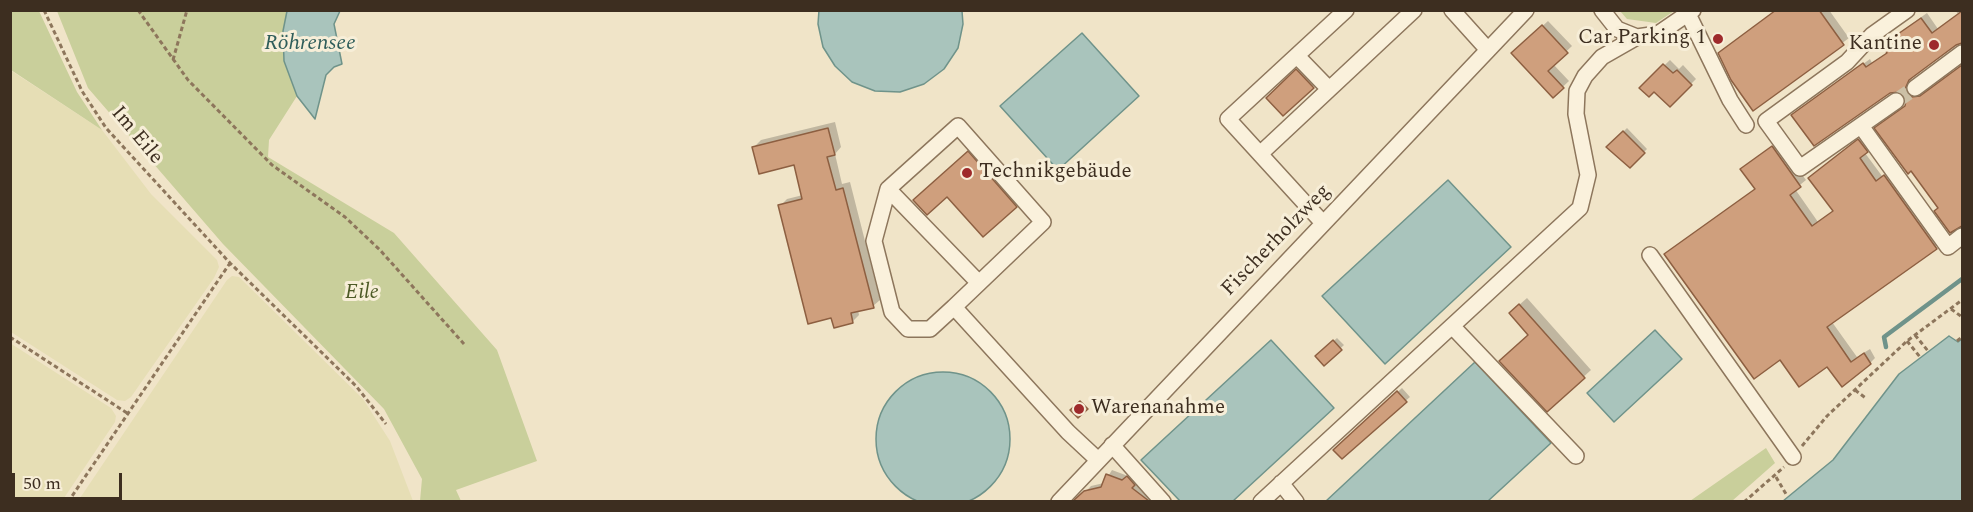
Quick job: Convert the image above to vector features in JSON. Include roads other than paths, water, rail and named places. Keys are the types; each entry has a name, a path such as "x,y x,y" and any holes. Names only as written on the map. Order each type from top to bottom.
{"street":[{"path":"1323,223 1228,119 1346,10"},
{"path":"1260,154 1414,10"},
{"path":"1452,10 1488,50"},
{"path":"1602,10 1617,29 1637,37"},
{"path":"1896,101 1800,168 1766,121 1847,62 1872,35 1907,10"},
{"path":"1261,501 1580,208 1588,176 1576,114 1577,91 1585,76 1602,57 1637,37 1658,34 1690,12 1730,100 1746,126"},
{"name":"Fischerholzweg","path":"1059,501 1488,50 1520,13"},
{"path":"1915,88 1962,54"},
{"path":"1297,56 1329,89"},
{"path":"958,126 1043,222 930,329 908,329 892,312 874,241 888,189 958,126"},
{"path":"1861,126 1948,247 1962,236"},
{"path":"888,189 979,283"},
{"path":"1650,255 1793,457"},
{"path":"954,307 1098,460"},
{"path":"1452,326 1576,456"},
{"path":"1112,445 1163,501"},
{"path":"1281,483 1296,501"}],"water":[{"path":"819,10 962,11 963,24 958,48 944,69 924,84 900,92 875,91 852,82 835,66 823,47 818,24"},
{"name":"Röhrensee","path":"287,11 340,11 334,24 342,64 334,67 326,75 315,119 297,96 284,61 283,31"},
{"path":"1082,33 1139,96 1058,170 1000,106"},
{"path":"1448,180 1511,247 1385,364 1322,296"},
{"path":"1655,330 1682,359 1614,422 1587,393"},
{"path":"1949,336 1958,342 1962,339 1962,501 1783,501 1833,460 1899,374"},
{"path":"1271,340 1334,408 1233,501 1180,501 1141,460"},
{"path":"1475,362 1551,443 1488,501 1326,501"},
{"path":"943,372 969,377 990,392 1005,413 1010,439 1005,465 990,486 969,501 943,506 917,501 896,486 881,465 876,439 881,413 896,392 917,377"}],"waterway":[{"path":"1886,347 1884,337 1962,279"}],"tunnel":[{"path":"1896,101 1915,88"}],"place":[{"name":"Car Parking 1","path":"1718,39"},
{"name":"Kantine","path":"1934,45"},
{"name":"Technikgebäude","path":"967,173"},
{"name":"Warenanahme","path":"1079,409"}],"park label":[{"name":"Eile","path":"362,294"}]}
